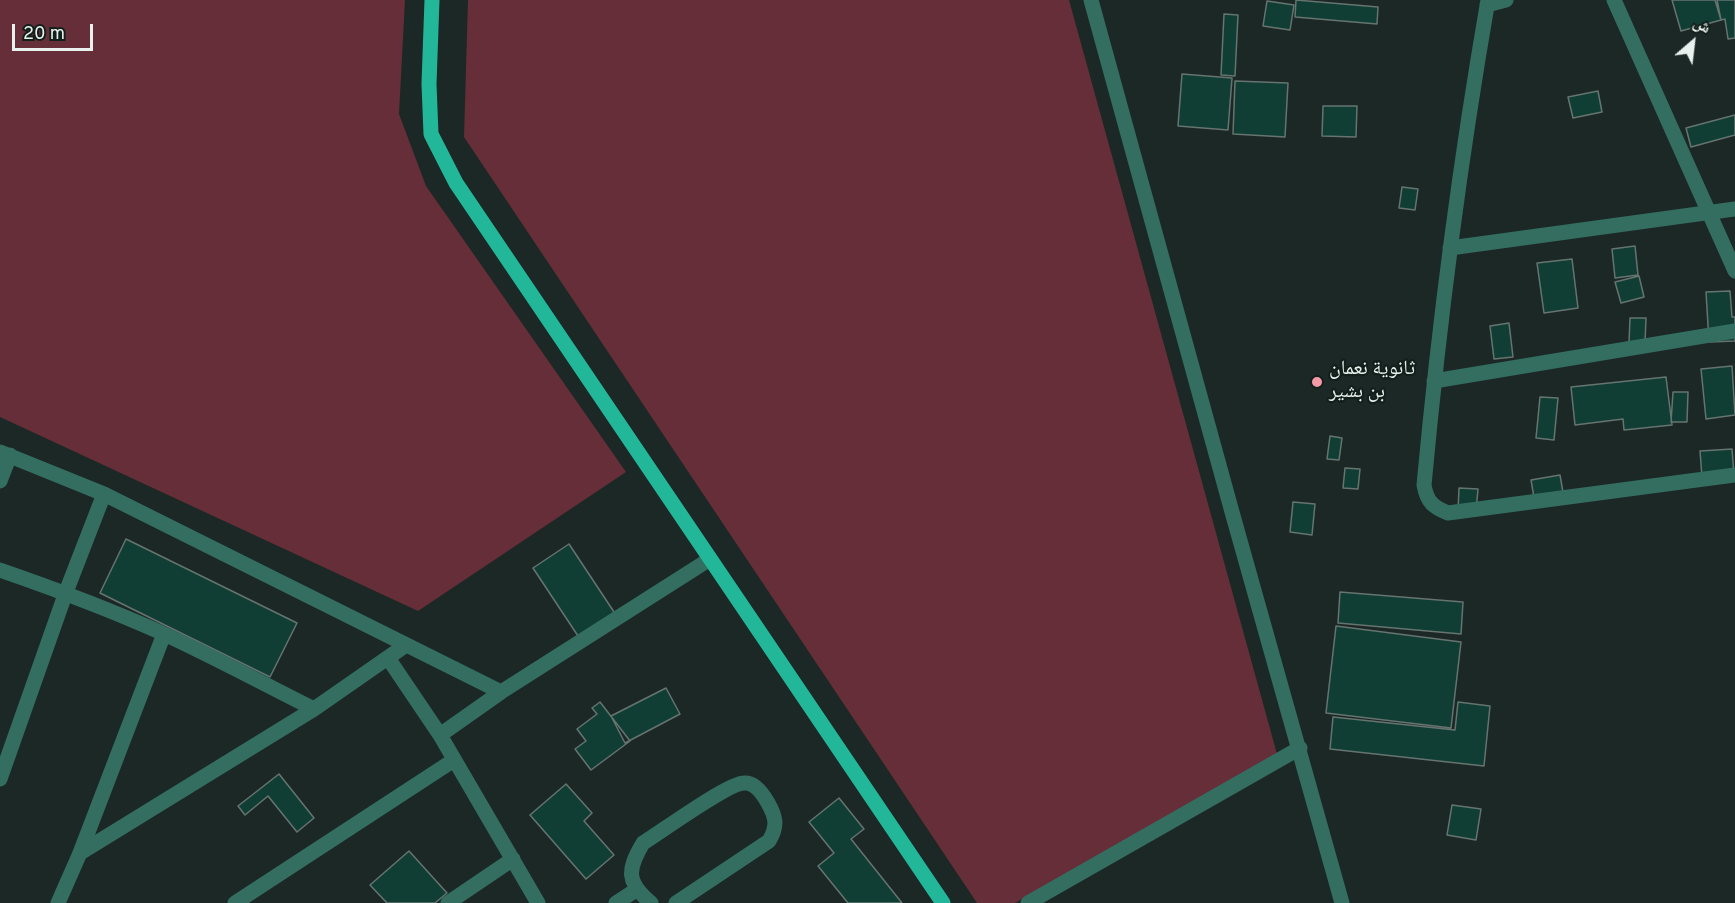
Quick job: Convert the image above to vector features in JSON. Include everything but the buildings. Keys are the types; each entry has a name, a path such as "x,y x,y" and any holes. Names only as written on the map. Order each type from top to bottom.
{"main road":[{"path":"432,0 429,84 431,134 456,183 944,903"}],"street":[{"path":"1091,0 1342,903"},
{"path":"1506,0 1488,2 1450,248 1424,485 1426,498 1433,507 1448,513 1735,475"},
{"path":"1614,0 1735,271"},
{"path":"1450,248 1735,209"},
{"path":"1434,381 1735,331"},
{"path":"0,481 5,454 104,494 501,692"},
{"path":"0,779 66,592 104,494"},
{"path":"440,735 501,692 710,559"},
{"path":"0,570 66,592 165,634 314,709"},
{"path":"58,903 80,853 165,634"},
{"path":"80,853 314,709 406,645"},
{"path":"388,658 440,735 538,903"},
{"path":"1028,903 1300,748"},
{"path":"236,903 454,760"},
{"path":"651,903 636,890 631,870 635,857 644,843 726,789 745,783 755,786 767,801 777,820 775,831 769,841 676,903"},
{"path":"448,903 513,859"},
{"path":"616,903 636,890"}],"shaded area":[{"path":"0,0 405,0 399,114 426,186 626,472 418,611 0,417"},
{"path":"468,0 1069,0 1277,754 1015,903 977,903 464,137"}],"place":[{"name":"ثانوية نعمان بن بشير","path":"1317,382"}]}
